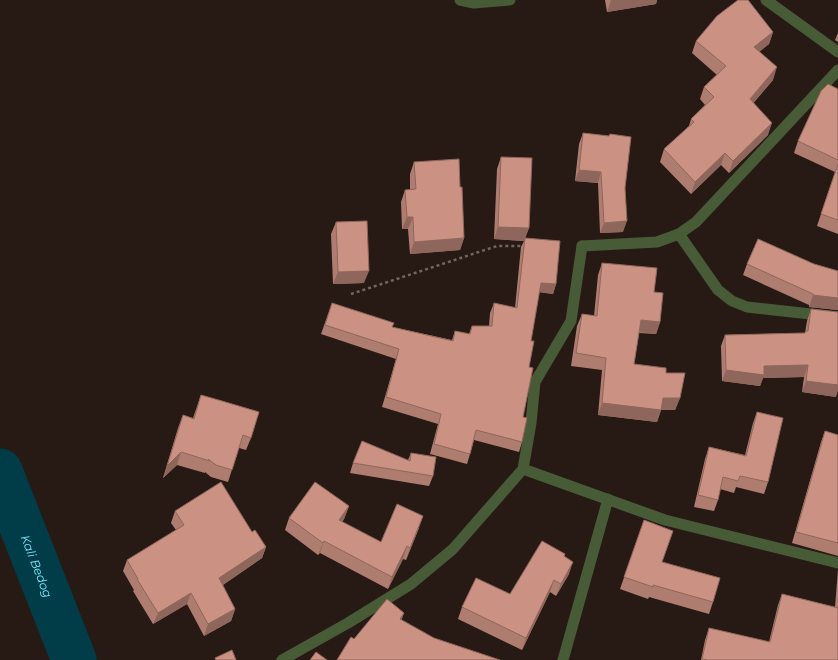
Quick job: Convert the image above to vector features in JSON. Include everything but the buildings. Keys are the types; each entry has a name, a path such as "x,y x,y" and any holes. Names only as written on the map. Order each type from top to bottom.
{"street":[{"path":"460,0 474,3 510,0"},
{"path":"766,0 838,52"},
{"path":"282,660 348,623 410,584 453,549 523,469 531,423 535,382 571,321 582,246 657,242 679,234 696,222 838,70"},
{"path":"679,234 718,290 732,301 747,307 838,317"},
{"path":"523,469 665,520 838,563"},
{"path":"563,660 608,499"}],"path":[{"path":"351,294 497,246 528,246"}],"waterway":[{"name":"Kali Bedog","path":"0,471 74,660"}]}
